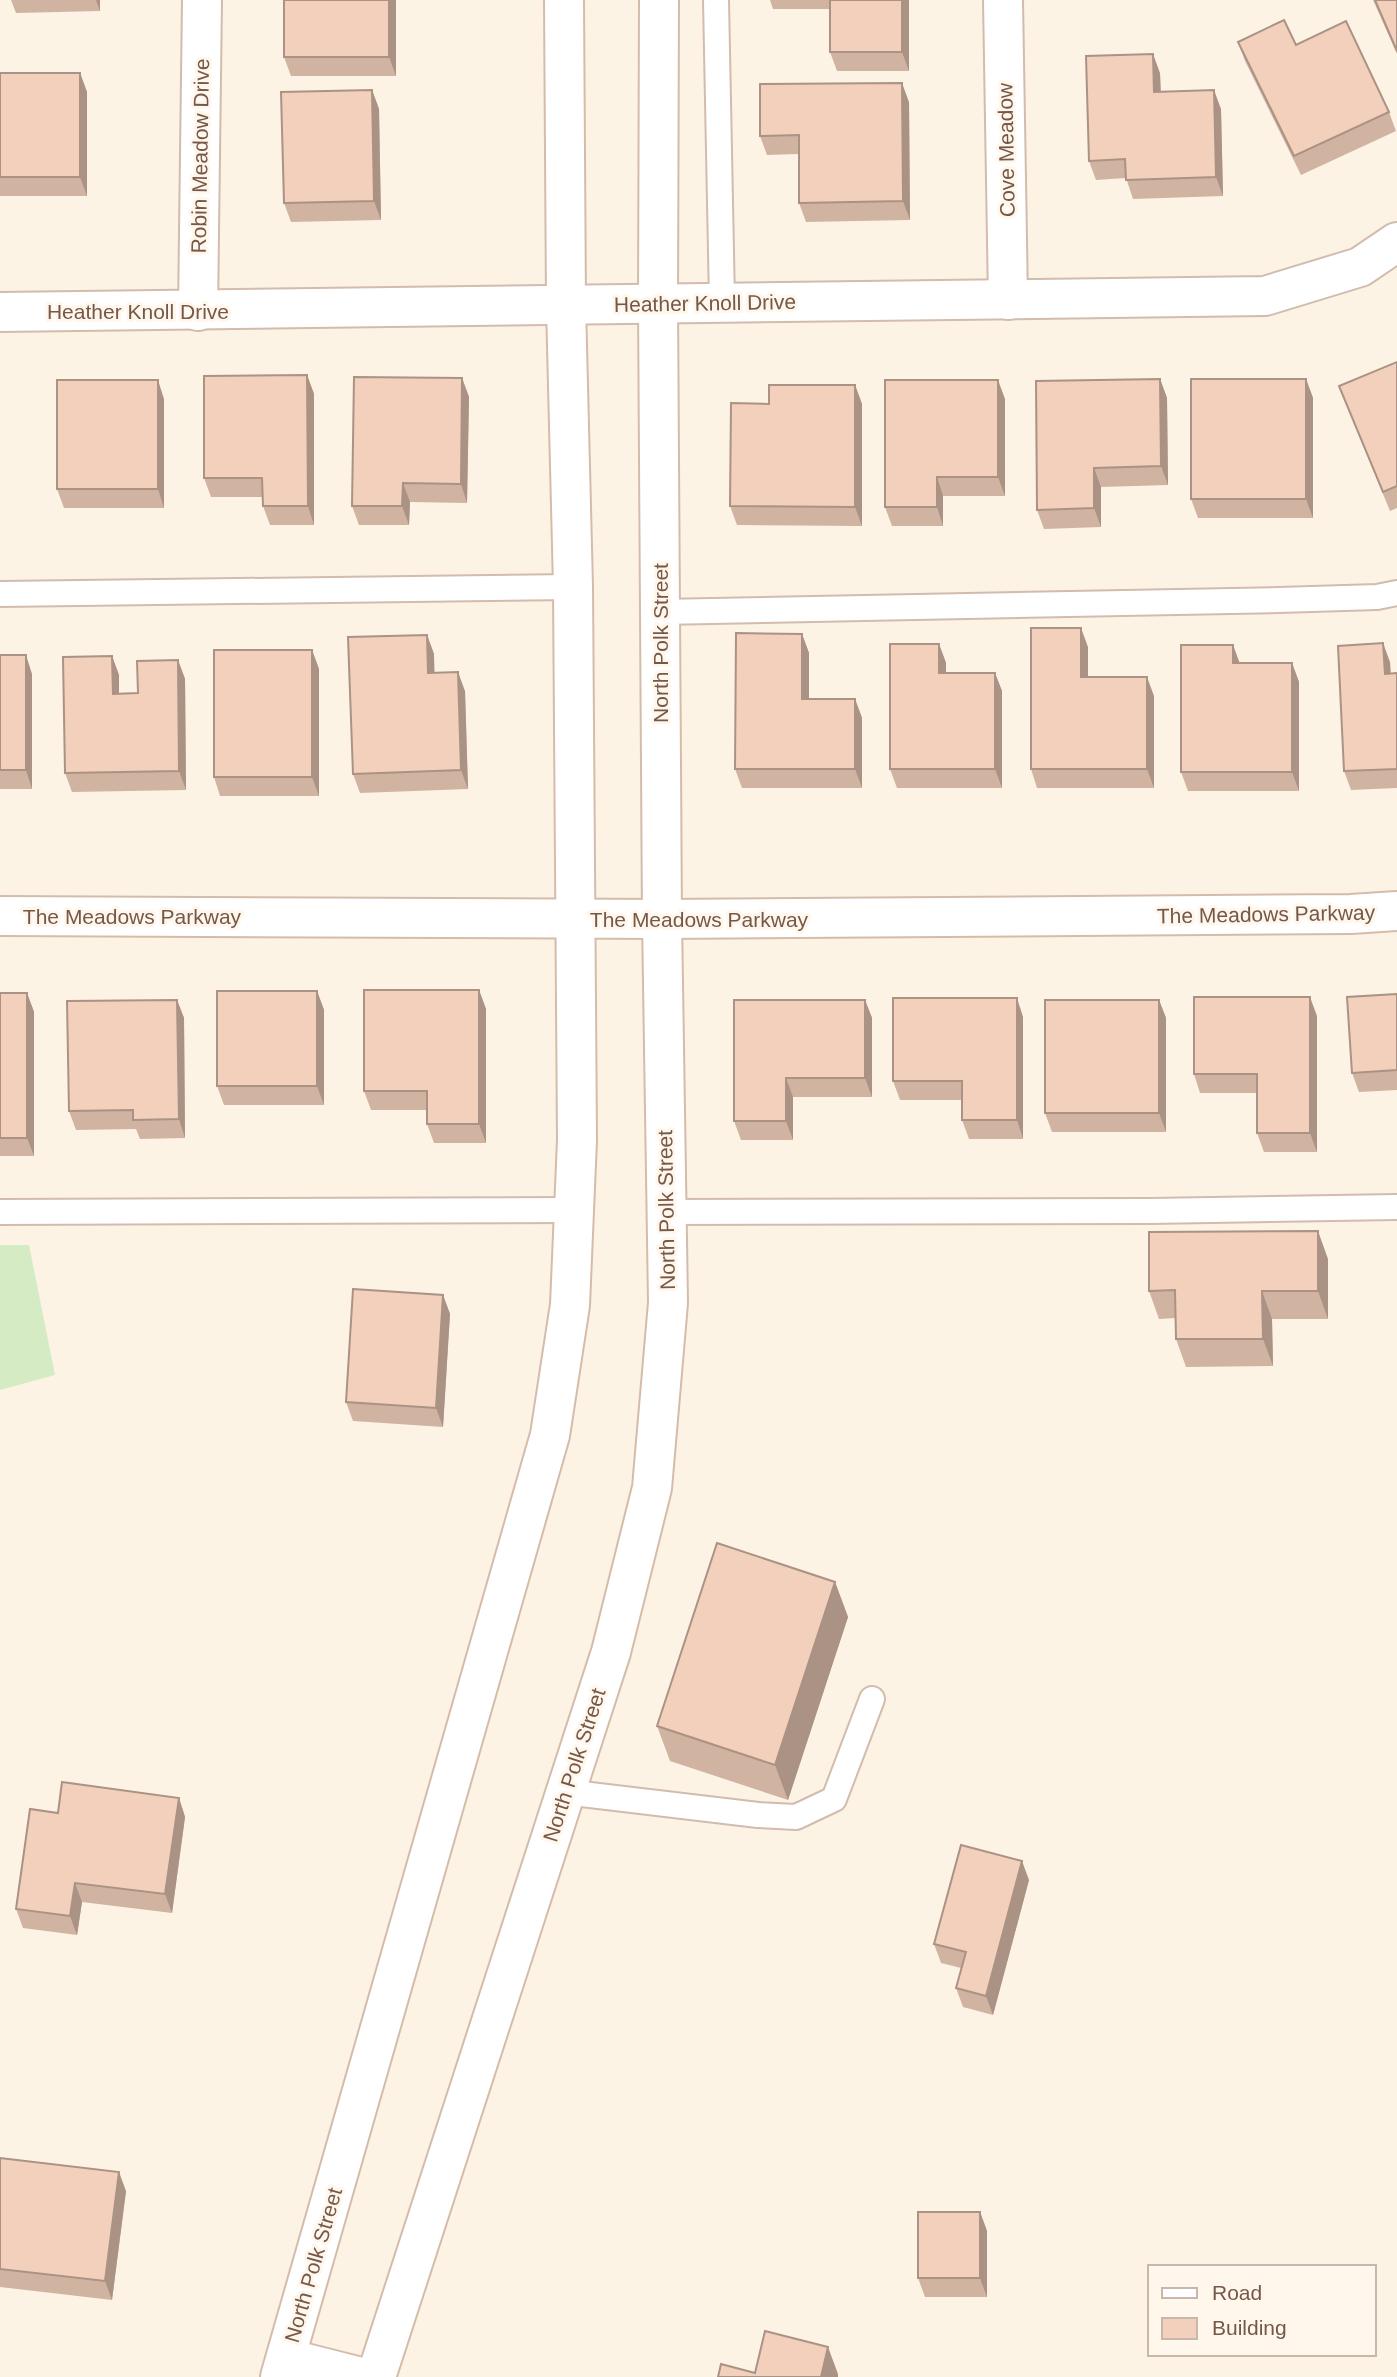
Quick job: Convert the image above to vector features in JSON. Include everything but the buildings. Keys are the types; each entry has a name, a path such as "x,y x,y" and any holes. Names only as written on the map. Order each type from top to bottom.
{"main road":[{"name":"Robin Meadow Drive","path":"198,311 201,0"},
{"name":"North Polk Street","path":"283,2368 550,1435 570,1306 577,1140 573,587 566,305 564,0"},
{"name":"North Polk Street","path":"376,2377 611,1652 652,1488 668,1303 662,919 659,0"},
{"name":"Cove Meadow","path":"1003,0 1008,300"},
{"name":"Heather Knoll Drive","path":"0,312 1265,296 1360,267 1397,242"},
{"name":"The Meadows Parkway","path":"0,916 662,919 1351,914 1397,911"},
{"path":"283,2368 361,2377"}],"lane":[{"path":"716,0 722,302"},
{"path":"0,594 573,587"},
{"path":"660,612 1265,600 1377,597 1397,593"},
{"path":"667,1212 1150,1211 1397,1207"},
{"path":"0,1212 574,1210"},
{"path":"565,1792 758,1815 796,1817 834,1800 872,1699"}],"green space":[{"path":"0,1245 29,1245 55,1375 0,1390"}]}
